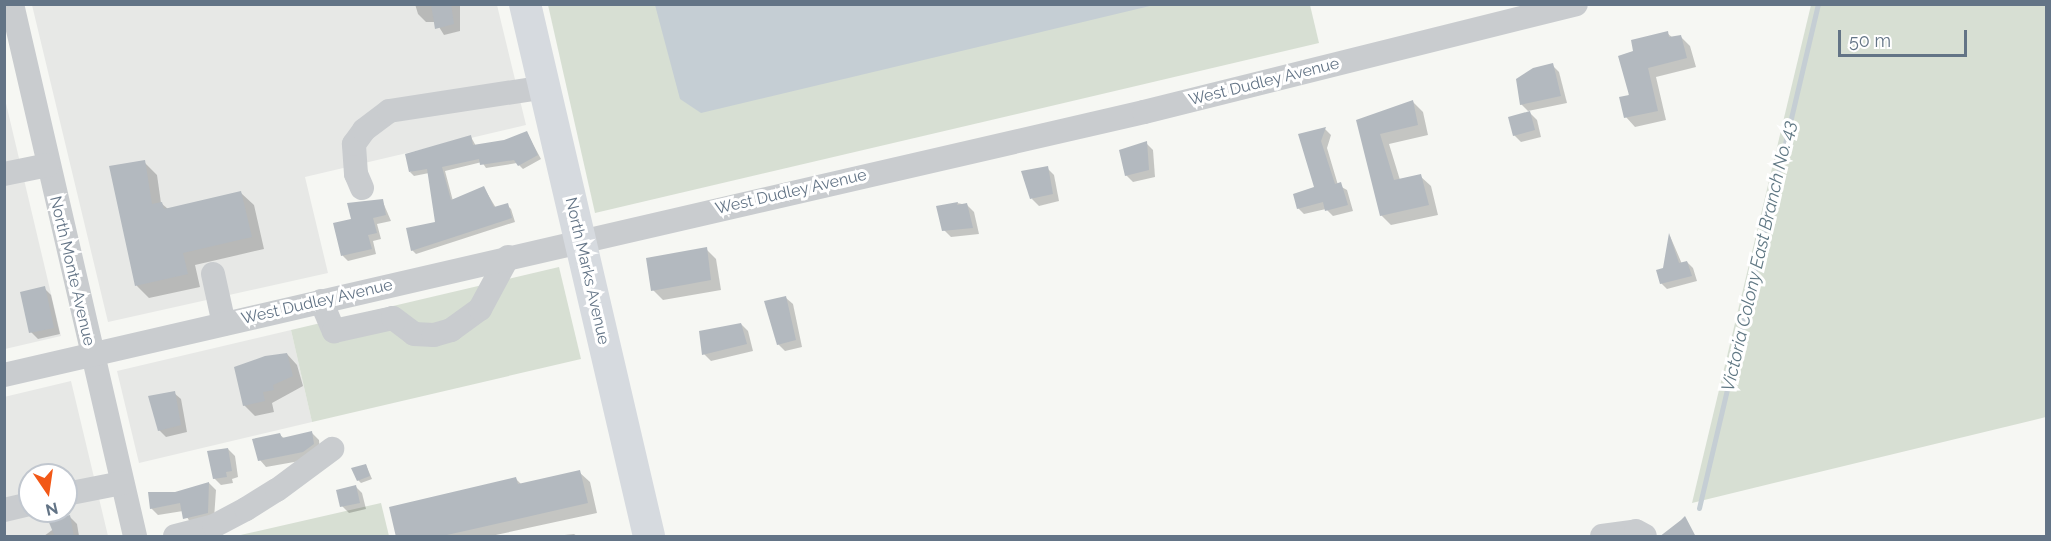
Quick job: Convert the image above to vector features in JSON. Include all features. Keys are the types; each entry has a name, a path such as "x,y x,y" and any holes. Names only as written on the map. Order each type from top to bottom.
{"main road":[{"name":"North Marks Avenue","path":"525,4 649,537"}],"street":[{"name":"North Monte Avenue","path":"12,4 12,37 48,165 135,537"},
{"name":"West Dudley Avenue","path":"4,375 580,240 1133,115 1576,4"},
{"path":"362,188 356,174 354,144 370,124 388,111 544,87"},
{"path":"4,174 48,165"},
{"path":"321,301 334,331 393,318 414,334 434,335 451,330 480,309 508,257"},
{"path":"213,274 224,324"},
{"path":"175,537 214,526 246,509 278,490 332,449"},
{"path":"78,492 122,483"},
{"path":"1602,537 1636,531 1644,537"}],"shaded area":[{"path":"655,4 1154,5 701,113 680,99"},
{"path":"32,5 497,5 526,125 305,177 328,273 108,322"},
{"path":"548,5 1310,5 1319,43 595,213"},
{"path":"1811,5 2046,5 2046,417 1692,503"},
{"path":"4,95 61,336 5,349 4,349"},
{"path":"559,267 581,359 312,422 291,330"},
{"path":"291,330 312,422 139,463 117,371"},
{"path":"71,381 108,536 5,536 4,397"},
{"path":"381,503 389,536 236,536"}],"building":[{"path":"431,4 451,4 454,24 435,29"},
{"path":"1668,31 1669,37 1681,35 1687,58 1648,68 1658,111 1624,118 1619,97 1629,95 1618,56 1633,51 1631,40"},
{"path":"1553,63 1561,96 1520,105 1516,79 1533,68"},
{"path":"1413,100 1418,125 1380,134 1394,180 1421,174 1429,205 1380,216 1356,120"},
{"path":"1530,111 1535,130 1513,136 1508,117"},
{"path":"1326,127 1321,141 1335,184 1341,182 1348,205 1325,211 1323,202 1297,209 1293,194 1314,187 1298,134"},
{"path":"527,131 538,155 518,166 514,160 480,165 479,159 442,167 451,200 484,186 494,207 508,203 512,218 411,251 406,228 435,222 427,169 409,172 405,154 471,135 473,145 504,140"},
{"path":"1147,141 1149,170 1125,176 1119,150"},
{"path":"145,160 152,204 162,202 164,209 241,191 252,237 183,253 188,274 135,286 109,166"},
{"path":"1048,166 1053,194 1030,199 1021,171"},
{"path":"383,199 386,215 373,218 377,233 368,235 372,249 341,256 333,223 351,219 347,203"},
{"path":"958,202 957,205 967,203 973,228 942,231 936,206"},
{"path":"1669,233 1679,263 1687,261 1692,276 1660,284 1656,270 1663,268"},
{"path":"707,247 711,280 651,291 646,258"},
{"path":"45,286 54,328 29,333 20,292"},
{"path":"786,296 796,340 777,345 764,301"},
{"path":"741,323 747,344 702,355 699,331"},
{"path":"287,353 293,376 273,385 274,390 263,392 265,401 243,406 234,367 265,356"},
{"path":"175,391 181,425 158,431 148,396"},
{"path":"312,431 314,444 303,452 258,461 252,439 280,433 282,438"},
{"path":"228,448 232,471 226,472 227,477 213,479 207,451"},
{"path":"366,464 370,476 357,481 351,468"},
{"path":"580,470 588,503 438,537 396,537 389,507 516,477 518,484"},
{"path":"209,482 208,513 183,519 180,503 150,509 148,492 175,492"},
{"path":"356,485 360,503 340,507 336,490"},
{"path":"1685,516 1696,537 1659,537 1681,520"},
{"path":"49,523 71,523 74,537 55,537"}],"waterway":[{"name":"Victoria Colony East Branch No. 43","path":"1699,508 1818,4"}]}
